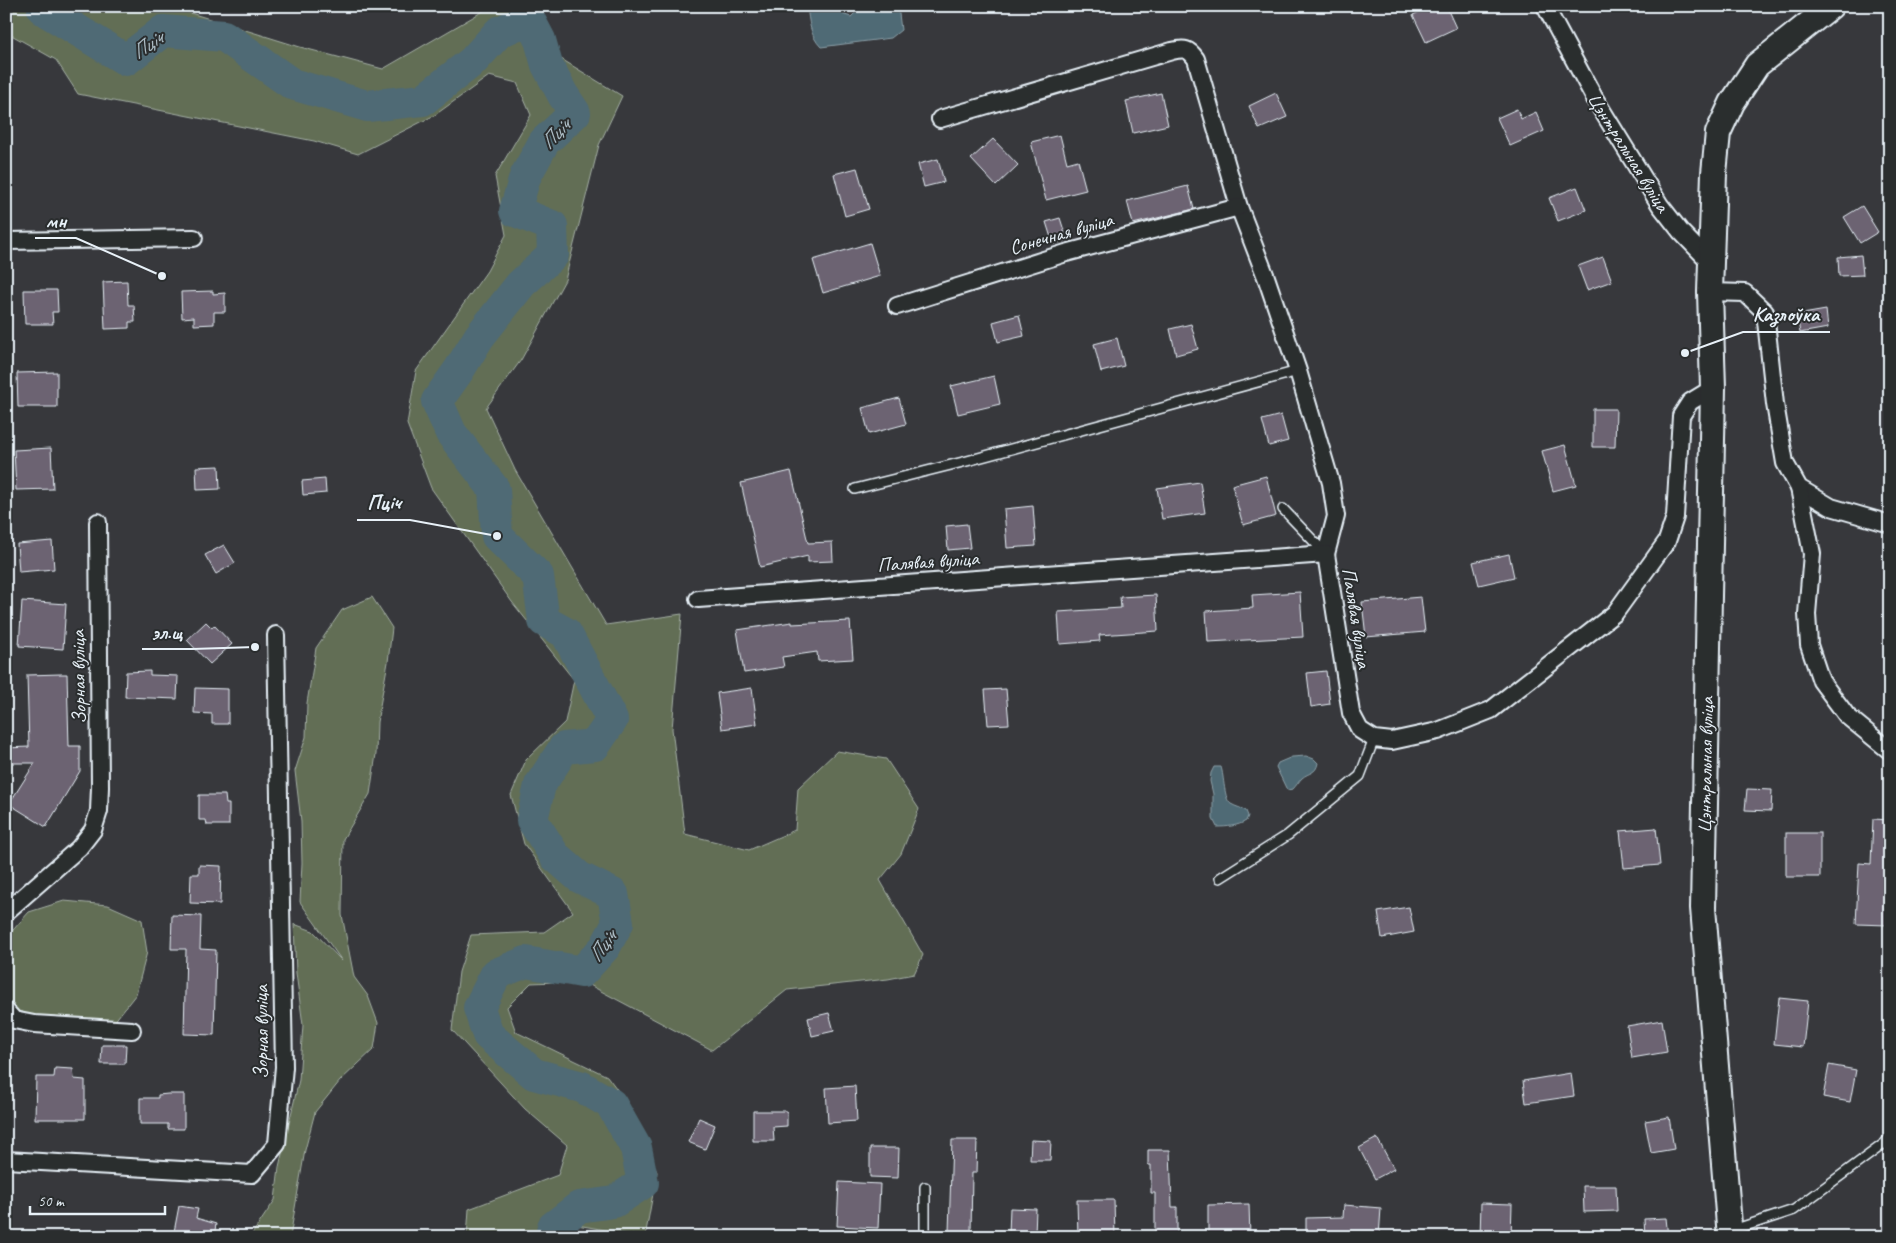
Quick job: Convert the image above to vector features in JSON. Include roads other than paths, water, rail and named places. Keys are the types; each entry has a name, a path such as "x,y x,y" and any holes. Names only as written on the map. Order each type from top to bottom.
{"main road":[{"path":"1711,263 1714,173 1718,132 1732,103 1757,65 1831,6"},
{"name":"Цэнтральная вуліца","path":"1711,263 1713,388 1702,908 1730,1234"}],"street":[{"name":"Цэнтральная вуліца","path":"1545,6 1595,99 1660,205 1681,232 1711,263"},
{"path":"940,119 1172,51 1183,48 1190,50 1196,59 1239,207 1266,277 1298,371 1331,483 1336,516 1326,554"},
{"name":"Сонечная вуліца","path":"897,306 1066,253 1239,207"},
{"path":"6,241 194,238"},
{"path":"1710,292 1745,293 1765,312 1774,404 1785,463 1798,488 1812,554 1807,614 1809,645 1821,681 1847,716 1890,751"},
{"path":"1374,739 1392,740 1438,732 1491,710 1615,613 1667,541 1676,517 1681,416 1690,402 1713,388"},
{"path":"1798,488 1831,507 1890,524"},
{"name":"Зорная вуліца","path":"6,912 79,848 93,830 99,811 98,522"},
{"name":"Палявая вуліца","path":"698,599 1326,554 1350,713 1360,730 1374,739"},
{"name":"Зорная вуліца","path":"6,1160 252,1174 278,1144 284,1068 276,635"},
{"path":"6,1011 14,1020 34,1024 132,1030"}],"lane":[{"path":"855,489 968,461 1298,371"},
{"path":"1283,509 1326,554"},
{"path":"1220,878 1288,835 1360,776 1374,739"},
{"path":"1730,1234 1794,1210 1890,1137"},
{"path":"925,1187 925,1237"}],"water":[{"path":"807,6 836,6 842,14 851,17 856,12 856,6 898,6 901,30 891,38 821,47 812,33"},
{"path":"1306,756 1318,763 1316,769 1302,778 1293,789 1287,790 1276,767 1278,763 1292,757"},
{"path":"1214,767 1221,767 1227,798 1231,804 1246,811 1248,816 1246,821 1232,826 1217,827 1213,819 1213,794 1210,781"}],"waterway":[{"name":"Пціч","path":"45,6 43,9 126,60 163,31 224,36 292,84 367,106 423,100 473,61 499,32 529,19 540,40 547,65 575,113 544,142 525,177 515,211 552,226 553,255 521,284 479,337 437,401 451,433 494,489 497,536 538,576 544,621 566,633 612,720 595,745 564,748 540,785 532,820 555,856 579,877 613,894 618,923 605,947 582,972 526,962 496,974 479,1008 488,1035 534,1074 582,1087 611,1104 636,1148 643,1183 614,1202 579,1207 553,1227 551,1237"}],"place":[{"name":"мн","path":"162,276"},
{"name":"Казлоўка","path":"1685,353"},
{"name":"Пціч","path":"497,536"},
{"name":"эл.щ","path":"255,647"}]}
